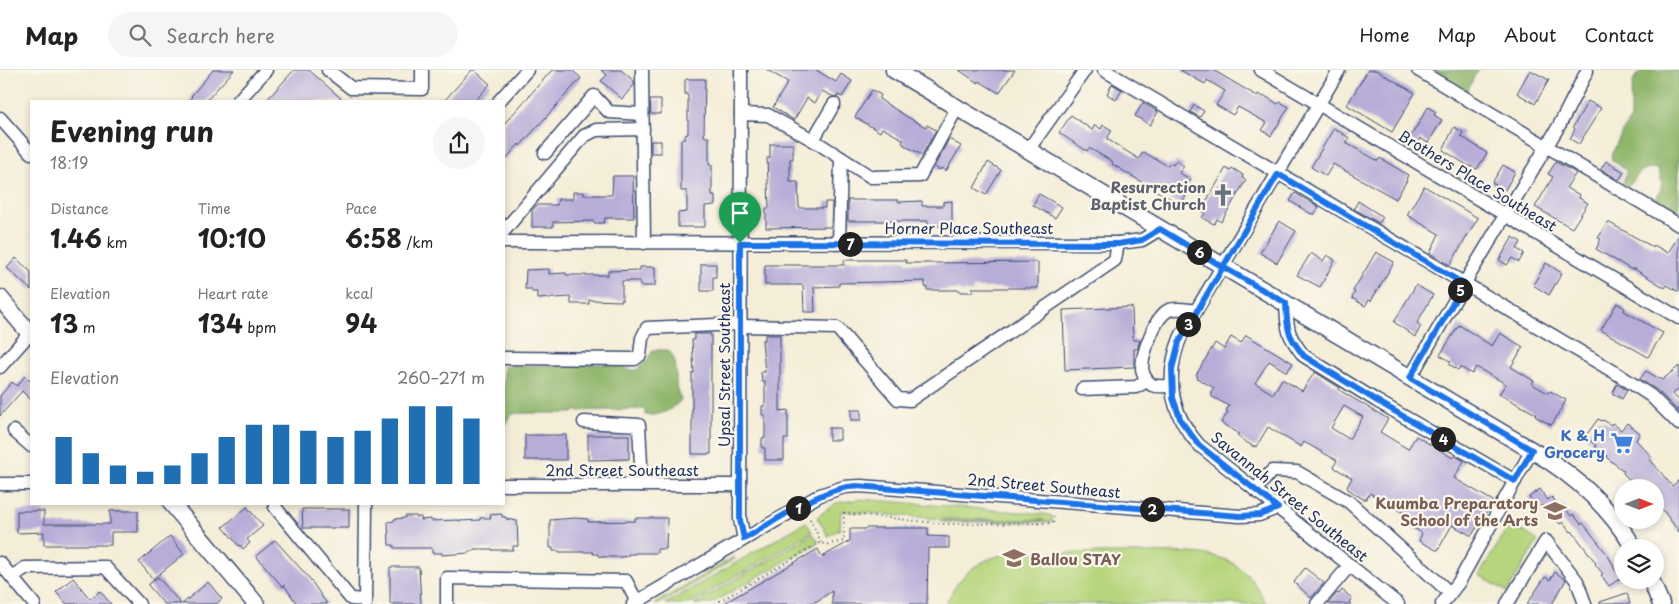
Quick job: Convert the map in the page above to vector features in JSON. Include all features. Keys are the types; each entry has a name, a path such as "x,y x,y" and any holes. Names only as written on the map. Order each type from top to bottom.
{"main road":[{"path":"894,70 1564,470 1587,490 1618,524 1628,539"},
{"path":"0,298 30,333"},
{"path":"173,505 256,604"},
{"path":"1655,589 1661,604"}],"street":[{"path":"240,100 266,70"},
{"path":"328,70 351,88 369,89 422,89 422,70"},
{"path":"500,100 527,70"},
{"path":"642,70 644,243"},
{"name":"Upsal Street Southeast","path":"741,70 740,520 744,539"},
{"path":"1028,150 1085,70"},
{"path":"1104,70 1623,378 1651,396 1679,424"},
{"name":"Brothers Place Southeast","path":"1261,70 1679,318"},
{"name":"Savannah Street Southeast","path":"1339,70 1181,336 1172,369 1172,386 1178,415 1199,445 1398,604"},
{"path":"1418,70 1679,225"},
{"path":"1410,378 1505,214 1560,124 1587,71"},
{"path":"545,153 594,96 609,112 642,114"},
{"path":"813,140 834,104"},
{"path":"741,114 768,115 871,176 920,176 957,108"},
{"path":"0,118 30,152"},
{"path":"505,230 584,136 596,130 643,129"},
{"path":"839,244 841,158"},
{"name":"Horner Place Southeast","path":"505,242 1118,244 1142,240 1160,229"},
{"path":"505,358 635,359 640,355 642,338 647,328 740,325 837,328 898,399 910,400 1115,260 1118,244"},
{"path":"1286,303 1287,330 1295,345 1304,356 1377,401 1515,481"},
{"path":"1172,386 1154,386 1147,381 1142,368 1148,342 1160,318 1167,311 1175,308 1196,311"},
{"path":"0,367 30,335"},
{"path":"1082,389 1136,387 1147,381"},
{"path":"584,422 639,425 642,485"},
{"path":"14,431 30,445"},
{"path":"1442,604 1459,582 1532,450"},
{"path":"1255,490 1272,471 1297,472 1349,502 1450,593"},
{"path":"0,484 30,484"},
{"name":"2nd Street Southeast","path":"505,484 740,485"},
{"name":"2nd Street Southeast","path":"635,603 820,495 837,489 860,486 1240,516 1260,515 1278,508"},
{"path":"275,505 351,599 365,602 366,505"},
{"path":"1507,604 1546,541 1577,581 1585,604"},
{"path":"0,563 34,604"},
{"path":"1317,604 1350,565"},
{"path":"12,577 25,568 105,567 138,604"},
{"path":"447,604 447,578 626,581 635,603"}],"path":[{"path":"810,519 821,542 825,545 844,541 844,513 944,524 1053,523 1054,515"},
{"path":"715,604 821,542"}],"green space":[{"path":"1429,70 1479,70 1467,91 1464,92"},
{"path":"1641,70 1679,70 1679,214 1652,201 1659,194 1661,186 1658,169 1648,168 1644,170 1629,185 1625,186 1623,182 1626,170 1612,160 1611,156 1631,118 1633,82"},
{"path":"653,350 668,350 672,355 676,366 677,387 681,400 669,410 660,414 650,415 645,415 645,409 573,411 573,413 517,413 510,415 505,424 505,366 608,364 620,365 636,370 648,359"},
{"path":"861,499 1044,514 1052,516 1052,522 940,522 1044,520 941,519 841,511 840,529 828,536 817,517 836,503"},
{"path":"806,522 812,532 689,604 665,604"},
{"path":"1511,523 1538,541 1507,592 1479,575"},
{"path":"813,534 819,542 710,604 694,604"},
{"path":"1012,553 1196,553 1217,557 1233,563 1245,573 1255,584 1266,604 946,604 957,584 972,569 990,559"},
{"path":"734,557 735,559 659,604 654,604"}],"building":[{"path":"213,70 234,70 207,100 189,100"},
{"path":"294,70 309,70 343,100 267,100"},
{"path":"472,70 490,84 476,100 445,100"},
{"path":"552,70 572,70 581,78 520,146 519,144 505,160 505,123"},
{"path":"601,70 621,70 634,81 634,85 622,99 601,81 607,75"},
{"path":"767,70 816,70 836,82 841,74 852,81 842,97 838,95 837,97 832,96 822,91 815,103 807,98 794,120 773,107 788,82"},
{"path":"959,70 1015,70 999,93 979,81 978,83"},
{"path":"1180,70 1213,70 1257,96 1258,94 1265,96 1278,104 1280,102 1289,107 1271,136 1262,130 1267,123 1238,107 1233,115 1216,105 1225,91 1207,80 1205,84"},
{"path":"1368,70 1376,70 1415,93 1392,132 1347,105"},
{"path":"1530,70 1549,80 1535,104 1517,93"},
{"path":"705,79 704,134 705,137 709,137 709,165 712,165 712,195 715,195 715,205 705,206 705,227 678,227 678,213 687,212 687,191 681,191 681,139 685,139 685,135 688,134 688,95 685,94 685,80"},
{"path":"1112,84 1122,90 1116,100 1107,94"},
{"path":"872,90 881,95 879,99 909,118 936,130 922,155 904,145 902,142 904,140 882,128 880,132 855,117"},
{"path":"650,100 661,100 661,114 651,114"},
{"path":"1588,101 1601,108 1579,144 1570,139 1575,129 1573,127"},
{"path":"1143,103 1158,112 1150,125 1135,116"},
{"path":"1194,105 1204,111 1200,117 1190,112"},
{"path":"1428,107 1436,112 1434,115 1442,120 1428,143 1420,138 1416,146 1408,141"},
{"path":"1071,115 1092,130 1095,125 1101,129 1103,125 1112,130 1107,139 1139,159 1143,152 1168,166 1170,163 1173,165 1176,161 1184,166 1179,173 1191,179 1188,185 1191,187 1181,204 1112,164 1113,162 1089,148 1087,151 1059,133"},
{"path":"1454,127 1463,132 1461,136 1487,153 1477,169 1443,150"},
{"path":"1334,128 1349,138 1346,143 1378,161 1380,158 1408,175 1396,199 1333,164 1326,176 1311,167"},
{"path":"949,139 961,146 946,171 941,168 940,170 934,167"},
{"path":"651,141 661,141 661,153 651,153"},
{"path":"770,144 793,144 793,159 790,159 790,182 798,182 799,208 825,208 825,202 832,202 831,227 766,228 766,208 769,208 767,158 770,158"},
{"path":"1606,161 1624,172 1619,180 1601,169"},
{"path":"988,162 1001,170 986,195 974,188"},
{"path":"1556,162 1576,173 1566,188 1580,195 1579,198 1588,203 1572,228 1535,207 1553,177 1548,174"},
{"path":"1503,165 1515,172 1505,190 1492,183"},
{"name":"Resurrection Baptist Church","path":"1226,168 1230,171 1232,168 1243,175 1242,178 1246,180 1221,222 1217,219 1214,224 1202,218 1205,213 1201,210"},
{"path":"613,176 633,176 634,218 605,218 604,223 594,223 594,221 553,222 553,227 532,227 532,211 537,205 557,205 558,199 573,199 573,192 584,192 584,195 612,195"},
{"path":"1424,186 1478,218 1450,265 1430,253 1439,234 1407,215"},
{"path":"1295,193 1319,207 1314,215 1290,201"},
{"path":"1039,194 1062,207 1055,218 1033,205"},
{"path":"848,200 922,201 922,206 943,206 943,202 952,201 952,226 928,226 928,221 848,221"},
{"path":"1358,201 1383,217 1379,223 1354,209"},
{"path":"1279,221 1296,231 1277,263 1260,253"},
{"path":"1608,222 1653,247 1654,245 1668,253 1679,235 1679,292 1667,285 1665,288 1633,268 1632,270 1596,249 1601,239 1598,238"},
{"path":"1513,237 1521,242 1517,249 1524,253 1519,262 1512,258 1507,265 1499,260"},
{"path":"1376,252 1394,262 1371,301 1369,300 1365,306 1352,298 1355,292 1353,291"},
{"path":"1311,253 1323,261 1327,255 1335,260 1320,287 1297,275"},
{"path":"16,258 30,271 30,289 7,268"},
{"path":"844,260 906,260 906,263 1038,262 1038,288 972,288 973,292 960,292 960,290 927,290 925,281 839,283 839,286 814,287 815,312 804,312 803,285 765,285 765,265 844,265"},
{"path":"1546,263 1562,273 1549,295 1533,285"},
{"path":"701,264 716,264 716,277 713,277 713,291 701,291"},
{"path":"640,267 655,267 655,286 640,286 640,281 622,281 622,301 589,300 589,304 571,304 571,297 537,299 537,292 532,292 532,289 525,289 526,270 549,269 549,274 608,275 608,271 640,270"},
{"path":"1416,285 1433,295 1417,323 1421,326 1415,337 1394,322"},
{"path":"1617,303 1625,308 1624,311 1663,333 1648,357 1601,330"},
{"path":"1132,307 1133,340 1140,340 1137,349 1134,349 1134,367 1065,370 1063,310"},
{"path":"1459,325 1492,346 1500,333 1523,347 1511,367 1534,381 1532,384 1566,400 1551,425 1535,416 1536,414 1499,394 1506,384 1476,367 1472,374 1460,367 1458,370 1449,364 1451,362 1440,355"},
{"path":"694,334 711,334 711,454 692,454 692,373 694,373 692,340 694,340"},
{"path":"765,335 780,335 780,411 788,410 788,439 784,439 784,460 765,460 765,448 762,448 762,438 765,438 765,415 762,415 762,406 765,406 765,382 762,382 761,372 765,372 762,340 765,340"},
{"path":"1246,335 1293,363 1287,372 1269,361 1255,383 1273,394 1282,379 1302,391 1315,372 1340,388 1339,390 1388,419 1380,432 1408,449 1416,436 1453,458 1455,456 1464,461 1454,478 1493,501 1472,535 1452,525 1438,550 1436,550 1419,541 1422,533 1405,523 1407,515 1370,493 1366,499 1363,499 1348,489 1347,487 1352,478 1335,468 1337,460 1304,442 1301,447 1268,427 1256,447 1254,445 1254,447 1238,437 1238,433 1221,423 1228,412 1226,411 1229,406 1211,396 1214,388 1197,378 1198,376 1196,375 1215,343 1224,349 1231,337 1241,343","holes":["1344,406 1363,417 1349,439 1331,428"]},
{"path":"1679,366 1679,388 1672,394 1679,400 1679,412 1657,390 1640,379 1646,371 1662,380"},
{"path":"25,376 30,381 30,399 22,391 0,416 0,396 12,382 17,386"},
{"path":"1617,384 1627,390 1622,399 1612,393"},
{"path":"851,410 861,410 861,420 851,420"},
{"path":"1598,419 1611,425 1612,423 1621,430 1627,423 1640,433 1636,440 1651,456 1649,458 1672,486 1679,480 1679,532 1664,511 1664,479 1629,479 1623,473 1624,471 1585,437"},
{"path":"829,428 840,428 840,440 829,440"},
{"path":"525,435 566,435 566,460 525,460"},
{"path":"588,435 629,435 629,459 588,460"},
{"path":"1540,489 1548,500 1552,497 1560,508 1563,505 1571,516 1573,514 1581,524 1583,523 1614,566 1614,583 1609,586 1601,575 1603,574 1596,563 1572,531 1563,522 1560,524 1552,513 1549,516 1542,505 1537,509 1529,497"},
{"path":"247,507 263,526 247,539 250,543 243,549 223,527"},
{"path":"302,509 349,509 349,528 303,528"},
{"path":"17,511 44,511 44,524 110,524 110,511 138,511 138,532 111,532 111,545 44,545 44,532 17,533"},
{"path":"502,514 502,517 506,517 506,519 517,521 518,546 513,546 513,550 474,549 474,551 469,551 469,553 442,555 442,553 432,553 432,548 394,548 394,545 389,545 388,522 394,521 394,519 416,516 421,517 421,520 459,521 480,520 480,518 491,518 490,515"},
{"path":"635,518 667,518 666,549 657,549 657,553 635,553 620,557 603,557 593,554 593,552 553,551 553,548 550,548 550,520 588,519 588,522 635,521"},
{"path":"928,528 928,536 949,537 949,548 928,548 927,604 832,604 832,591 817,601 805,604 723,604 818,549 822,557 850,541 850,529"},
{"path":"170,536 184,554 153,579 139,562"},
{"path":"275,540 310,579 327,604 297,604 284,585 283,587 256,556"},
{"path":"390,567 419,567 421,604 390,604"},
{"path":"1305,568 1324,583 1311,598 1294,582"},
{"path":"1555,572 1566,580 1552,604 1527,604 1545,577 1550,580"},
{"path":"158,577 181,604 164,604 148,585"},
{"path":"73,578 90,599 100,591 111,604 67,604 56,592"},
{"path":"208,582 222,599 216,604 182,604"},
{"path":"1342,590 1352,598 1349,602 1351,604 1328,604 1337,593 1339,594"},
{"path":"1627,593 1630,604 1600,604 1600,602"}],"place":[{"name":"Resurrection Baptist Church","path":"1223,195"},
{"name":"K & H Grocery","path":"1622,443"},
{"name":"Kuumba Preparatory School of the Arts","path":"1555,511"},
{"name":"Ballou STAY","path":"1014,558"}],"route":[{"path":"740,243 740,520 744,539 820,495 848,486 1240,516 1260,515 1278,508 1199,445 1181,421 1173,398 1172,369 1181,336 1223,267 1286,303 1287,330 1295,345 1304,356 1377,401 1515,481 1532,450 1410,378 1464,284 1278,174 1223,267 1160,229 1142,240 1118,244 740,243"}]}
